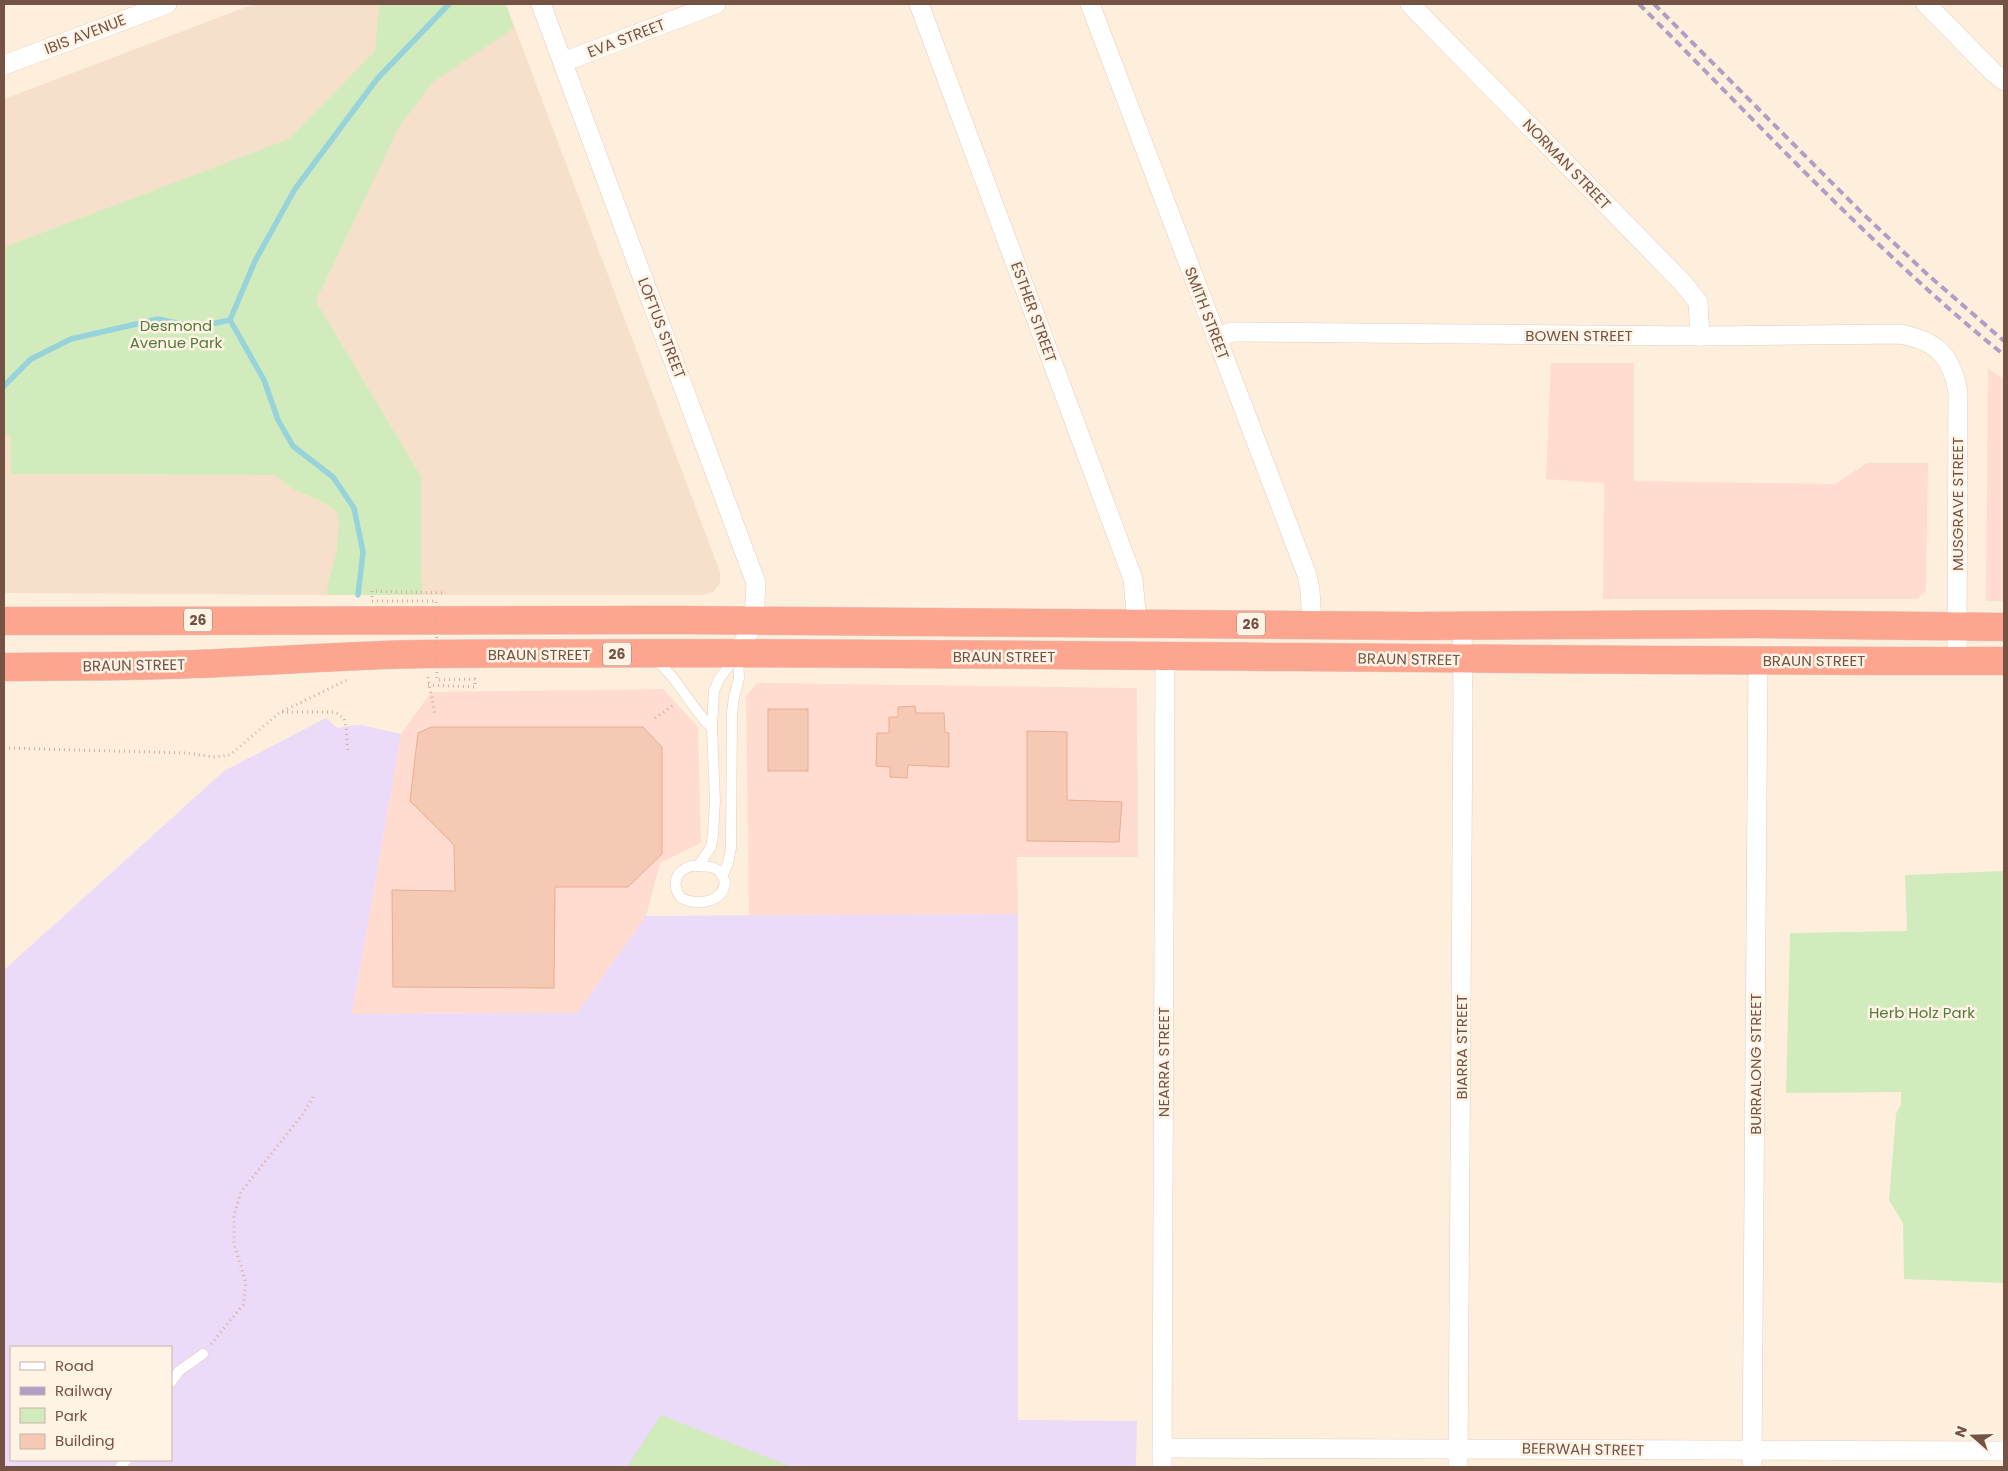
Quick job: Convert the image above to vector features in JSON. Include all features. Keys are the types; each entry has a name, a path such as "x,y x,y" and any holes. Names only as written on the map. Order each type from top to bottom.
{"highway":[{"name":"26","path":"4,621 680,620 1462,626 1756,624 2004,627"},
{"name":"BRAUN STREET","path":"4,667 165,665 387,655 648,654 2004,662"}],"street":[{"name":"IBIS AVENUE","path":"4,65 167,4"},
{"name":"LOFTUS STREET","path":"541,4 756,582 754,621 738,654"},
{"name":"EVA STREET","path":"563,62 716,4"},
{"name":"ESTHER STREET","path":"919,4 1133,579 1137,623"},
{"name":"SMITH STREET","path":"1090,4 1307,575 1312,625"},
{"name":"NORMAN STREET","path":"1410,4 1683,283 1698,302 1700,336"},
{"path":"1926,4 2004,81"},
{"name":"BOWEN STREET","path":"1216,338 1232,332 1700,336 1900,334 1915,337 1939,351"},
{"name":"MUSGRAVE STREET","path":"1939,351 1948,359 1958,392 1957,662"},
{"name":"BIARRA STREET","path":"1458,1467 1462,626"},
{"name":"NEARRA STREET","path":"1162,1467 1165,658"},
{"name":"BURRALONG STREET","path":"1752,1459 1758,660"},
{"name":"BEERWAH STREET","path":"1162,1448 1458,1448 1752,1459 2004,1451"}],"lane":[{"path":"648,654 667,669 702,719 712,728"},
{"path":"698,866 710,847 713,835 715,801 712,728 714,691 719,679 738,654"},
{"path":"723,875 713,866 684,868 676,878 677,892 681,898 687,901 716,899 725,888 723,875 731,848 732,713 739,679 738,654"},
{"path":"172,1381 179,1371 203,1354"}],"path":[{"path":"428,685 475,687 475,679 437,680 436,601 372,601 372,591 446,593"},
{"path":"428,677 435,715"},
{"path":"4,748 187,753 213,757 230,755 279,713 347,680 357,680"},
{"path":"655,718 677,702"},
{"path":"279,713 335,712 344,718 348,753"},
{"path":"203,1354 244,1305 246,1283 234,1244 234,1215 242,1192 315,1094"}],"shaded area":[{"path":"254,4 506,4 720,572 720,584 713,592 702,595 422,595 421,476 316,301 415,92 4,247 4,99"},
{"path":"1551,363 1634,363 1634,481 1835,484 1867,463 1928,463 1926,590 1918,599 1603,599 1604,483 1546,479"},
{"path":"1988,368 2004,380 2004,601 1986,601"},
{"path":"10,434 11,474 274,475 293,489 329,505 338,514 339,536 337,552 330,574 327,595 4,593 4,436"},
{"path":"757,683 1137,688 1138,857 1017,857 1018,914 749,916 746,696"},
{"path":"663,689 698,727 701,843 660,863 646,916 577,1013 352,1014 401,734 431,692"},
{"path":"326,718 337,728 361,725 401,734 352,1014 577,1013 646,916 1018,914 1018,1420 1137,1421 1136,1467 4,1467 4,970 224,771"}],"green space":[{"name":"Desmond Avenue Park","path":"382,4 506,4 514,28 432,83 399,127 316,301 421,476 422,595 327,595 337,548 338,514 329,505 293,489 274,475 11,474 10,434 4,436 4,247 289,139 375,51 379,6"},
{"name":"Herb Holz Park","path":"2004,871 2004,1283 1904,1279 1903,1223 1889,1200 1896,1114 1901,1104 1901,1092 1786,1093 1790,933 1907,931 1905,875"},
{"path":"661,1415 792,1467 627,1467"}],"building":[{"path":"915,706 916,713 944,713 945,732 949,733 949,767 908,765 907,778 890,777 890,767 876,766 877,733 889,733 889,717 898,717 898,707"},
{"path":"768,709 808,709 808,771 768,771"},
{"path":"431,727 643,727 662,747 662,854 628,887 555,887 554,988 393,987 392,890 455,891 454,845 410,801 418,733"},
{"path":"1027,731 1067,732 1067,800 1122,802 1119,842 1027,841"}],"waterway":[{"path":"4,386 31,359 71,339 158,319 196,327 230,320 255,261 295,189 377,79 449,4"},
{"path":"230,320 264,380 278,420 293,446 333,477 354,508 363,552 358,595"}],"railway":[{"path":"1639,4 1862,229 1956,315 2004,355"},
{"path":"1654,4 1861,212 1928,275 2004,341"}]}
